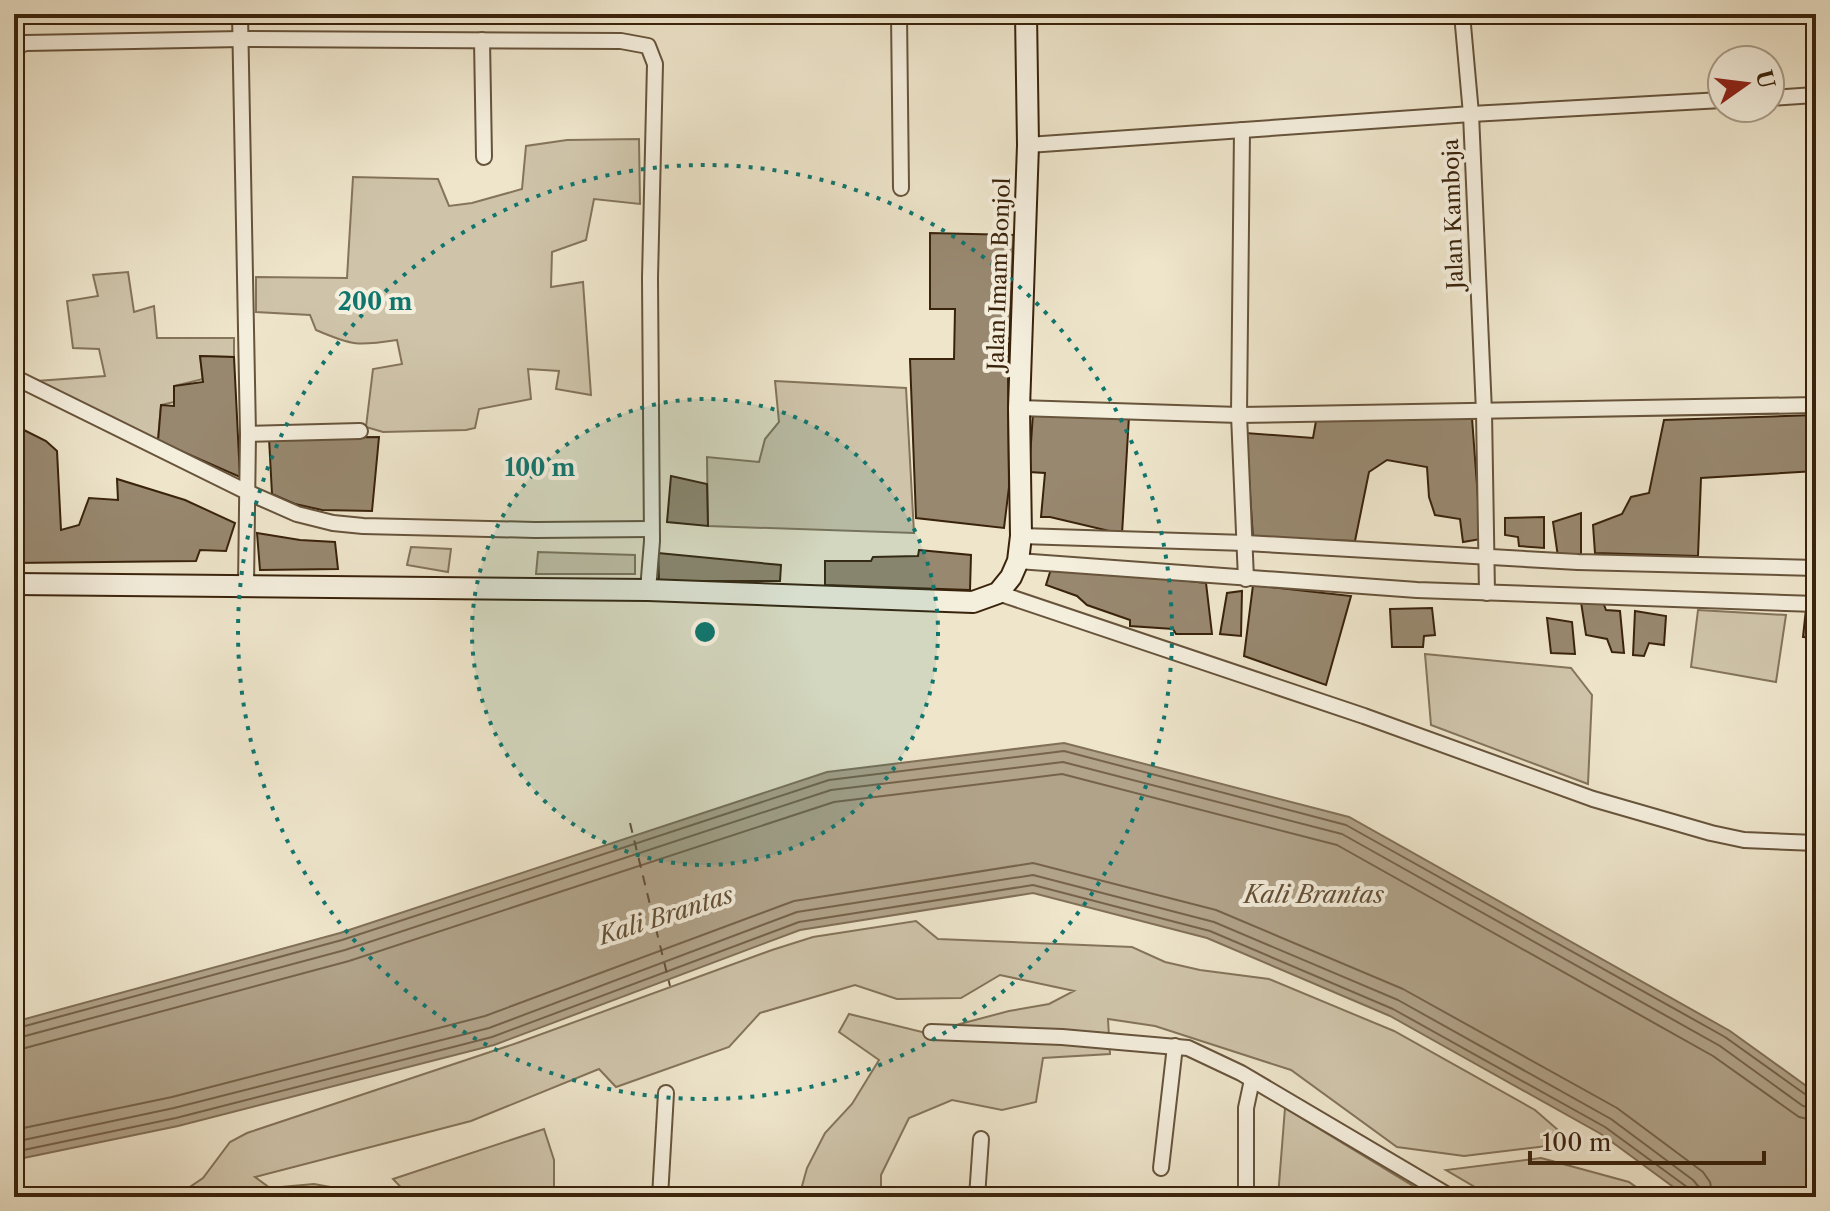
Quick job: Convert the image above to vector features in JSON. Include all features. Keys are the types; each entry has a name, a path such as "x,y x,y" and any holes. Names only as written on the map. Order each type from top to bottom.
{"main road":[{"name":"Jalan Imam Bonjol","path":"1019,549 1019,408 1028,145 1026,14"},
{"path":"14,584 648,590 973,602 998,593 1011,577 1019,549"}],"street":[{"path":"240,14 248,434 246,585"},
{"path":"899,14 901,188"},
{"name":"Jalan Kamboja","path":"1462,14 1471,114 1484,412 1487,593"},
{"path":"1019,408 1239,415 1815,405 1814,14"},
{"path":"14,47 26,43 241,39 631,42 648,46 653,56 651,559 648,590"},
{"path":"482,40 484,157"},
{"path":"1786,97 1815,95"},
{"path":"1028,145 1706,101"},
{"path":"1242,130 1239,415 1246,579"},
{"path":"14,377 247,492 297,514 333,523 651,535"},
{"path":"248,434 360,431"},
{"path":"1019,549 1246,543 1578,562 1816,568"},
{"path":"1019,549 1246,579 1487,593 1816,604"},
{"path":"998,593 1364,716 1593,799 1744,840 1816,843"},
{"path":"931,1032 1062,1037 1175,1046 1205,1055 1451,1197"},
{"path":"1161,1168 1175,1046"},
{"path":"1246,1197 1246,1108 1252,1080"},
{"path":"660,1197 666,1093"},
{"path":"977,1197 981,1139"}],"shaded area":[{"path":"639,139 640,204 594,199 586,240 552,252 551,287 583,282 591,395 556,389 559,371 528,369 531,399 479,409 475,428 383,432 366,427 373,369 402,364 397,340 364,344 348,342 316,330 310,315 256,312 256,277 347,278 353,177 438,179 449,206 472,203 522,189 526,146 567,140"},
{"path":"128,272 134,312 154,306 157,338 234,338 234,357 200,356 203,379 174,386 174,402 161,405 158,440 36,381 105,376 99,349 73,348 67,301 98,296 93,275"},
{"path":"775,381 906,388 914,533 708,526 707,457 759,462 765,439 779,422"},
{"path":"411,547 451,549 448,572 407,565"},
{"path":"538,552 635,555 635,574 536,574"},
{"path":"1698,610 1786,615 1776,682 1691,667"},
{"path":"1425,654 1571,668 1592,695 1588,784 1431,725"},
{"path":"916,921 938,939 1132,947 1165,962 1269,979 1394,1031 1535,1110 1573,1143 1464,1156 1397,1147 1291,1070 1155,1026 1108,1019 1110,1054 1043,1058 1036,1102 1002,1110 952,1100 909,1118 881,1175 881,1197 799,1197 807,1168 825,1133 852,1104 879,1060 839,1032 849,1014 926,1033 1049,1004 1074,991 1000,975 961,998 897,999 855,985 760,1013 729,1047 616,1087 599,1069 471,1121 255,1177 270,1188 314,1184 342,1189 344,1197 175,1197 203,1178 230,1142 247,1133 517,1043 813,937"},
{"path":"1285,1108 1431,1197 1278,1197"},
{"path":"544,1129 554,1160 554,1197 410,1197 393,1179"},
{"path":"1541,1158 1629,1182 1650,1197 1492,1197 1446,1170"}],"water":[{"name":"Kali Brantas","path":"1064,743 1349,817 1730,1031 1816,1093 1816,1197 1687,1197 1601,1134 1390,1016 1207,938 1033,893 800,930 494,1045 178,1126 14,1160 14,1022 340,933 827,772"}],"building":[{"path":"930,233 1014,235 1008,367 1009,487 1004,528 916,518 910,359 954,359 955,309 930,309"},
{"path":"200,356 234,357 240,477 158,441 161,405 174,406 174,386 203,382"},
{"path":"1033,413 1129,416 1122,534 1041,517 1045,473 1029,472"},
{"path":"1816,415 1816,471 1701,478 1698,556 1595,553 1593,525 1622,514 1631,497 1649,493 1664,420"},
{"path":"1357,417 1472,418 1481,539 1463,542 1460,519 1435,515 1429,497 1427,467 1387,460 1369,472 1355,541 1253,538 1246,433 1313,438 1316,421 1350,421"},
{"path":"14,425 46,441 57,451 61,530 79,525 89,498 118,500 117,479 185,500 235,523 226,551 200,550 196,561 14,563"},
{"path":"379,437 372,511 322,510 295,504 272,494 269,438"},
{"path":"671,476 707,484 708,526 667,522"},
{"path":"1581,513 1581,554 1558,557 1553,522"},
{"path":"1544,517 1544,548 1519,546 1518,537 1505,535 1505,518"},
{"path":"257,533 335,542 338,569 260,570"},
{"path":"919,550 971,555 970,590 825,585 825,561 871,561 873,557 918,556"},
{"path":"658,553 781,565 780,581 659,581"},
{"path":"1051,569 1206,583 1212,634 1176,634 1173,629 1130,626 1130,620 1087,605 1077,596 1046,585"},
{"path":"1253,585 1351,596 1326,685 1244,656"},
{"path":"1242,591 1241,636 1220,634 1227,593"},
{"path":"1581,602 1603,602 1606,610 1620,611 1624,653 1612,652 1607,639 1586,635"},
{"path":"1432,608 1435,635 1424,636 1423,647 1392,647 1390,609"},
{"path":"1806,609 1816,612 1816,639 1803,637"},
{"path":"1635,611 1666,616 1664,645 1649,643 1644,656 1633,655"},
{"path":"1547,618 1572,622 1575,654 1551,653"}],"ferry route":[{"path":"630,823 670,986"}]}
